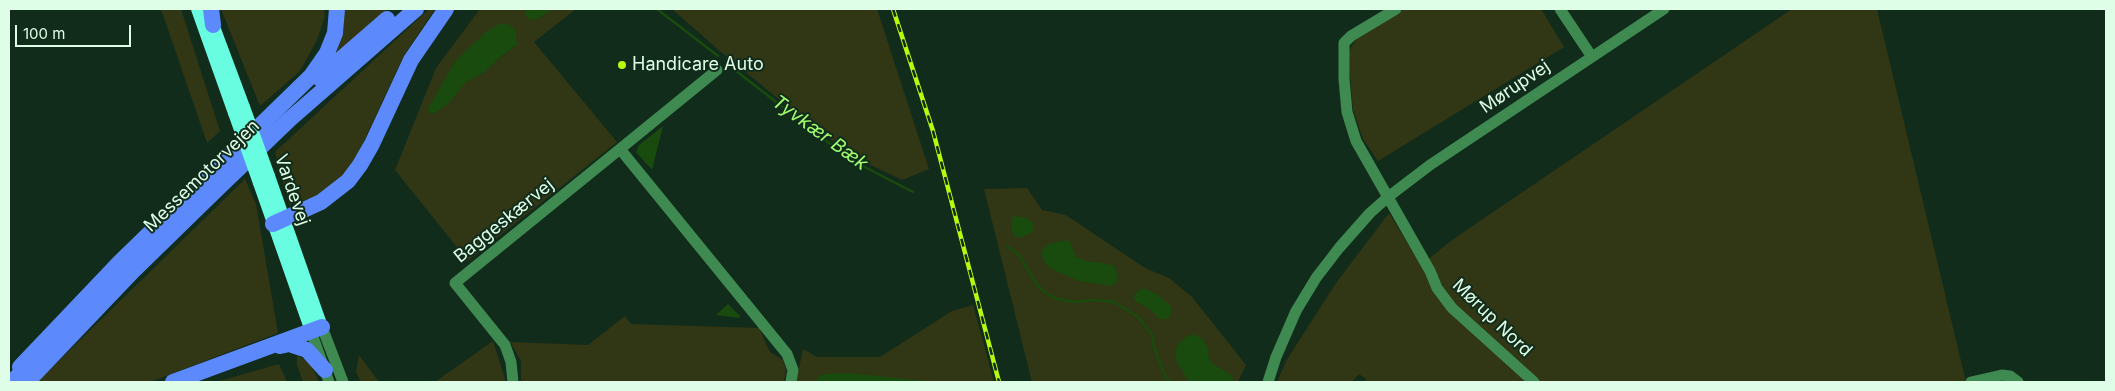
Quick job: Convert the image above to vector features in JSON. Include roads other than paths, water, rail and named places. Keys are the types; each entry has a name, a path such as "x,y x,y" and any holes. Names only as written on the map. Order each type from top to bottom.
{"highway":[{"path":"10,381 119,263 311,76 327,53 332,40 337,9"},
{"name":"Messemotorvejen","path":"26,382 139,264 290,119 398,9"},
{"name":"Messemotorvejen","path":"10,381 225,167 348,59 416,9"},
{"path":"278,221 320,202 336,192 356,171 372,144 411,60 446,9"},
{"path":"173,382 316,329"},
{"path":"258,351 289,344 299,346 316,358 327,376"}],"main road":[{"name":"Vardevej","path":"197,9 239,110 316,329"},
{"name":"Vardevej","path":"210,14 239,110"}],"street":[{"path":"1388,197 1356,142 1347,112 1344,44 1350,36 1396,9"},
{"path":"1560,9 1592,56"},
{"name":"Mørupvej","path":"1268,382 1276,357 1296,311 1316,278 1353,231 1388,197 1430,165 1664,9"},
{"name":"Baggeskærvej","path":"513,382 511,362 505,345 455,283 716,70"},
{"path":"620,149 788,354 793,370 790,382"},
{"name":"Mørup Nord","path":"1388,197 1430,270 1436,288 1452,308 1534,382"},
{"name":"Vardevej","path":"316,329 327,376"},
{"name":"Vardevej","path":"316,329 343,382"},
{"path":"1971,382 2002,374 2010,376 2018,382"}],"waterway":[{"name":"Tyvkær Bæk","path":"657,9 718,56"},
{"name":"Tyvkær Bæk","path":"731,67 851,160 913,192"},
{"name":"Tyvkær Bæk","path":"1007,246 1019,255 1038,286 1057,299 1074,302 1095,300 1114,302 1138,317 1153,336 1153,344 1164,374 1170,382"}],"railway":[{"path":"893,9 933,131 999,382"}],"place":[{"name":"Handicare Auto","path":"622,65"}]}
